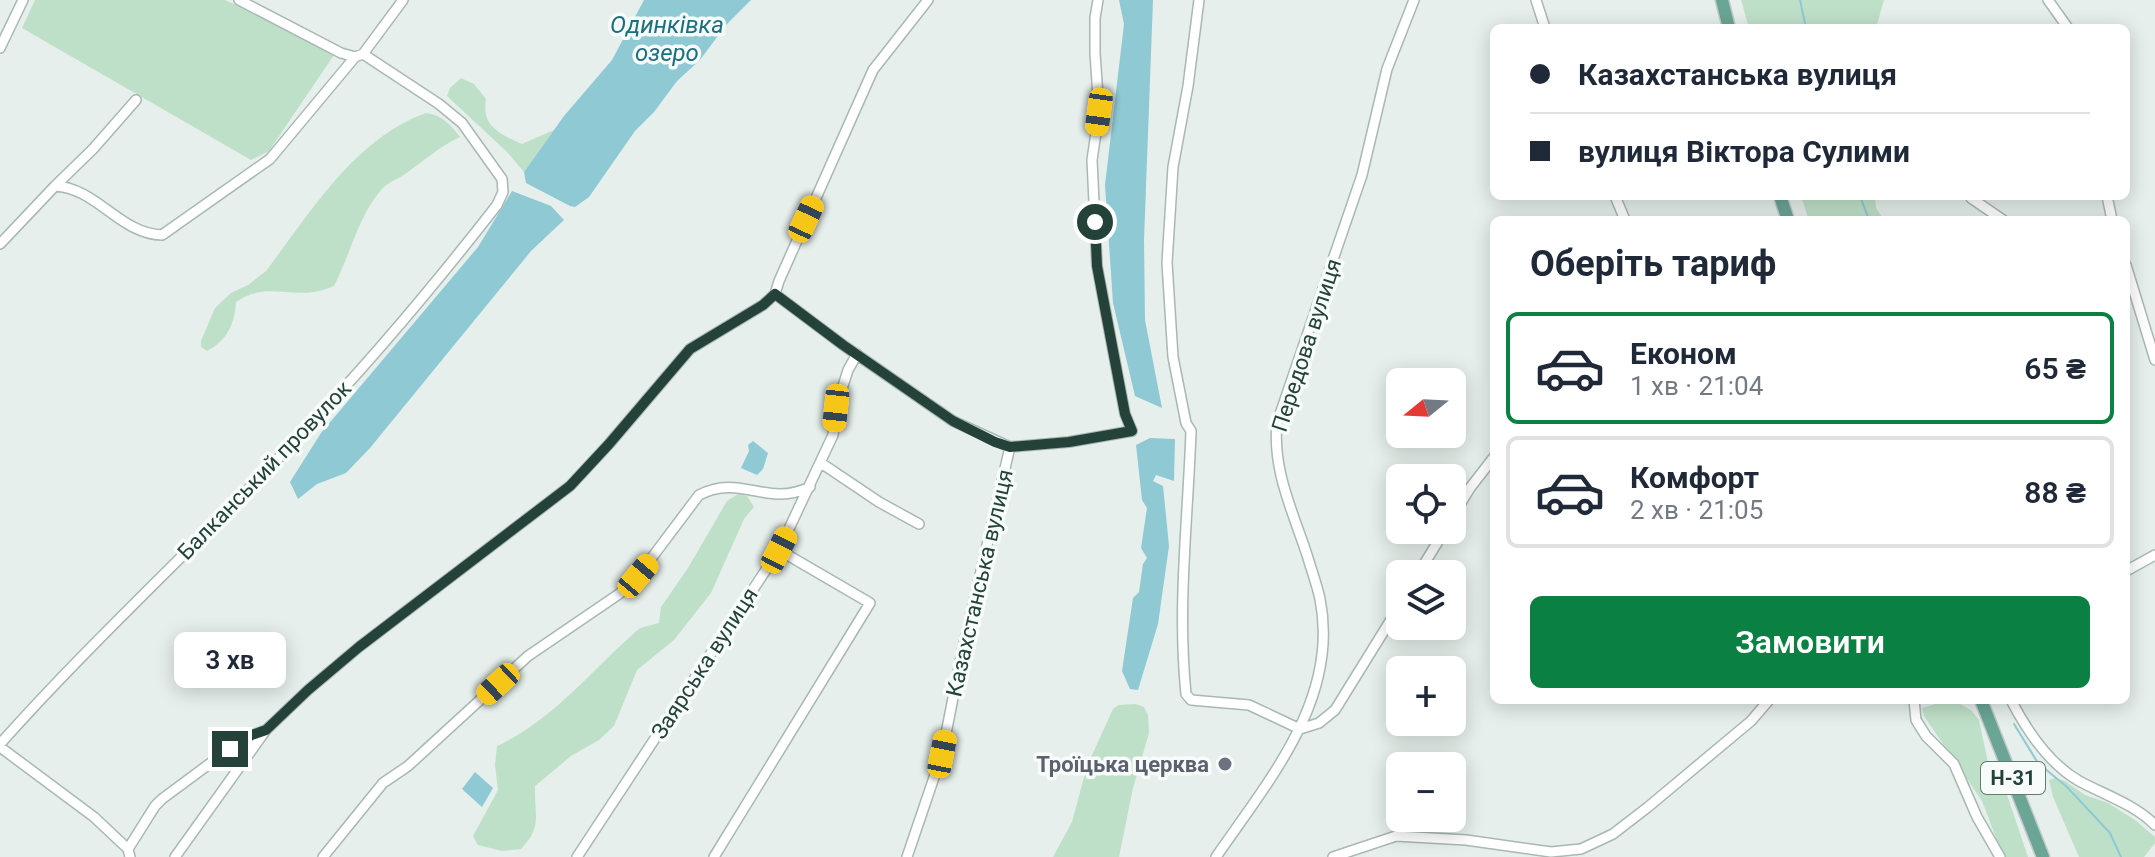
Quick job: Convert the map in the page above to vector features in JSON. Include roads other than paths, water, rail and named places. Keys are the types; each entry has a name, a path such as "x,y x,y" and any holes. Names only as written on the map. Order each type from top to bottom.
{"main road":[{"path":"1722,0 1728,24"},
{"name":"Н-31","path":"1983,704 2043,857"}],"street":[{"path":"0,48 23,0"},
{"path":"239,0 341,53 359,56"},
{"path":"55,186 64,186 92,200 139,233 162,235 270,159 403,0"},
{"path":"175,857 266,730 308,690 359,647 570,486 690,349 763,305 775,294 873,70 928,0"},
{"name":"Казахстанська вулиця","path":"775,294 953,421 1010,447 1069,442 1132,431 1125,414 1097,266 1092,160 1099,112 1095,53 1098,0"},
{"path":"1199,0 1173,167 1167,263 1173,357 1186,423 1191,431 1187,542 1180,607 1186,694 1196,701 1249,705 1300,729 1319,723 1335,710 1386,628"},
{"name":"Передова вулиця","path":"1216,857 1300,729 1317,685 1322,617 1317,588 1275,458 1277,423 1362,175 1387,69 1414,0"},
{"path":"1536,0 1544,24"},
{"path":"2048,0 2065,24"},
{"name":"Балканський провулок","path":"0,745 62,675 192,547 341,391 434,285 497,205 503,192 502,179 462,123 439,104 359,56"},
{"path":"0,244 136,100"},
{"path":"1974,200 1997,216"},
{"path":"2130,278 2155,360"},
{"name":"Заярська вулиця","path":"577,857 779,550 833,435 836,408 848,370 857,354"},
{"name":"Казахстанська вулиця","path":"907,857 942,754 962,652 1010,447"},
{"path":"1466,495 1490,462"},
{"path":"821,463 879,502 919,524"},
{"path":"323,857 383,783 408,766 528,656 619,594 638,576 699,495 712,488 727,486 784,496 810,487"},
{"path":"714,857 870,603 779,550"},
{"path":"2130,569 2155,555"},
{"path":"1333,857 1396,836 1466,840 1551,852 1581,849 1613,834 1648,807 1751,721 1766,704"},
{"path":"1914,704 1916,720 1926,736 1954,764 1977,817 2000,857"},
{"path":"2014,704 2059,768 2143,813 2155,825"},
{"path":"0,745 94,817 129,853 162,799 243,739 266,730"}],"water":[{"name":"Одинківка озеро","path":"644,0 751,0 635,131 589,197 575,207 570,206 526,183 524,172 564,116 612,60"},
{"path":"1119,0 1153,0 1144,240 1145,320 1162,408 1135,396 1113,303 1105,185 1124,24"},
{"path":"512,191 551,206 564,220 531,251 370,448 346,473 317,484 298,499 290,482 321,433 478,247"},
{"path":"1150,438 1175,439 1174,481 1156,475 1153,481 1163,486 1169,546 1158,624 1138,690 1130,689 1122,671 1133,598 1139,592 1143,564 1147,558 1141,548 1147,508 1142,500 1136,445"},
{"path":"753,441 768,453 763,469 757,475 741,468 749,451 748,445"},
{"path":"475,772 493,788 482,807 462,789"}],"waterway":[{"path":"1800,0 1805,24"},
{"path":"1862,200 1868,216"},
{"path":"2014,724 2038,763 2067,787 2110,833 2121,857"}],"place":[{"name":"Троїцька церква","path":"1225,764"}]}
